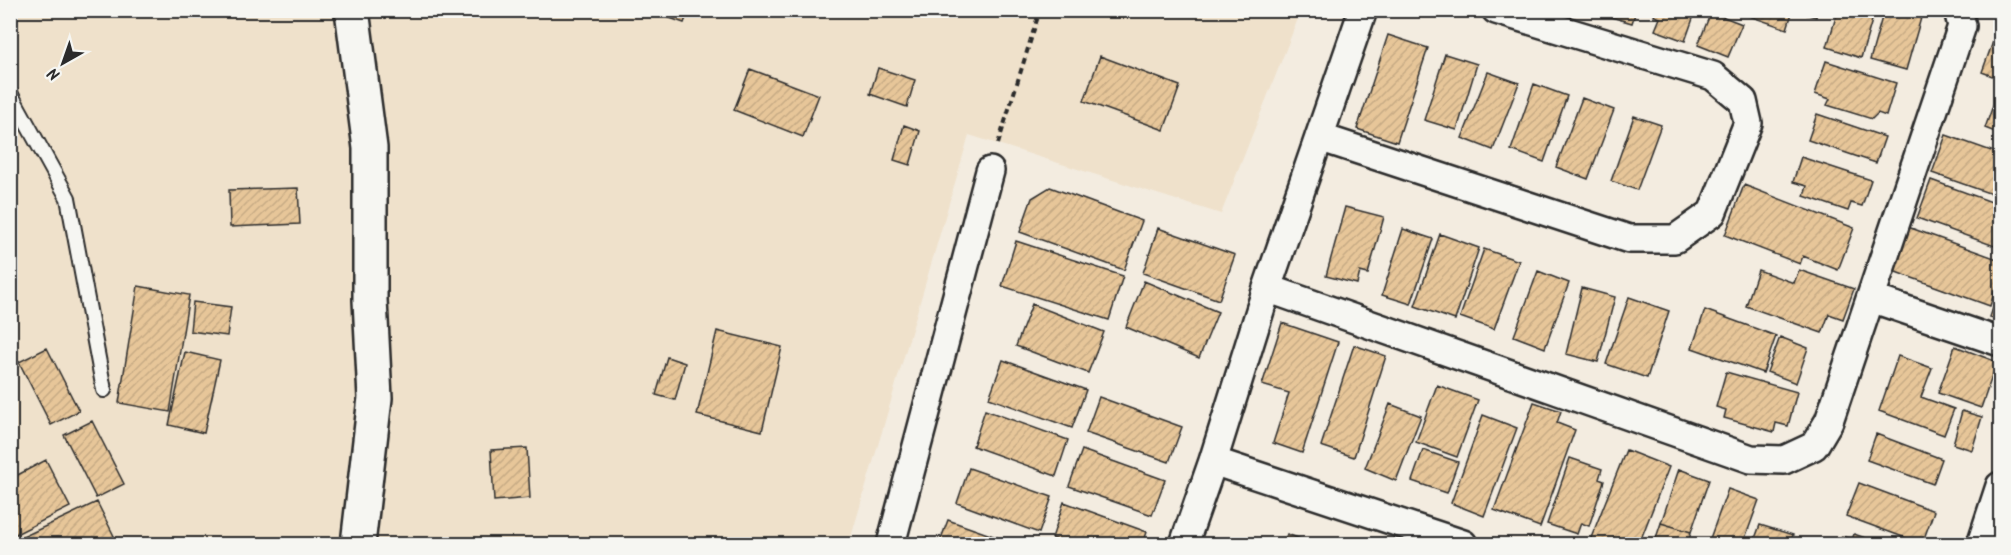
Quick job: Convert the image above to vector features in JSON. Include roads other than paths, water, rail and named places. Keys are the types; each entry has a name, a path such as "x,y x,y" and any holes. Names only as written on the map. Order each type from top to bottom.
{"street":[{"path":"352,10 370,148 370,300 375,398 358,544"},
{"path":"1184,544 1267,288 1364,10"},
{"path":"1319,137 1629,239 1675,239 1712,213 1748,123 1743,101 1713,76 1496,10"},
{"path":"1267,288 1750,459 1784,460 1814,446 1829,421 1962,26 1958,10"},
{"path":"891,544 990,171"},
{"path":"1871,298 2001,342"},
{"path":"1213,460 1463,544"},
{"path":"1981,544 2001,486"}],"lane":[{"path":"10,93 68,198 104,390"}]}
